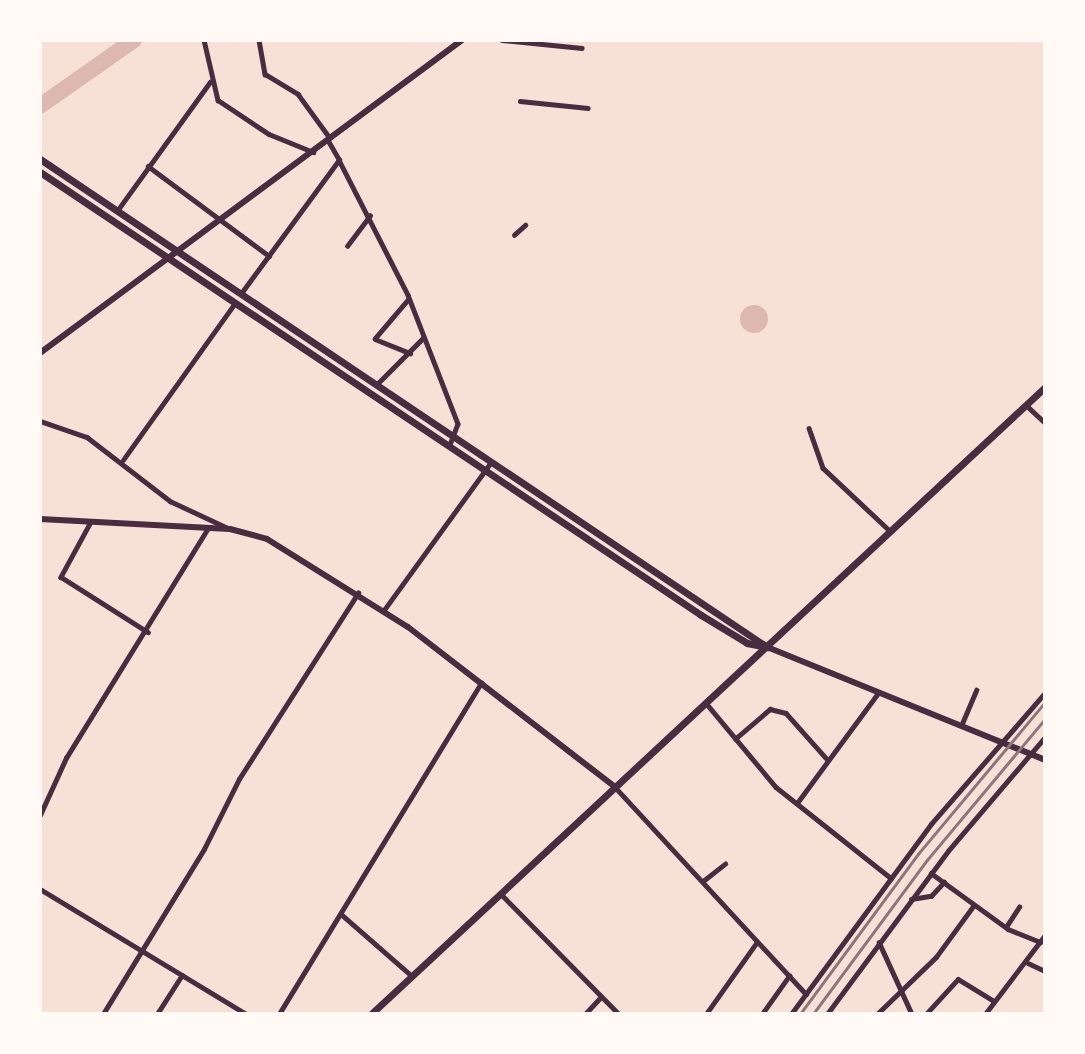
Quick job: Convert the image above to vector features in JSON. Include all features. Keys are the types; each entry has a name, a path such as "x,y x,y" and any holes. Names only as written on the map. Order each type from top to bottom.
{"main road":[{"path":"40,159 242,292 767,647"},
{"path":"40,172 701,615 747,643 767,647"},
{"path":"371,1014 1045,387"}],"street":[{"path":"117,211 210,82 213,58 204,40"},
{"path":"259,40 265,74 298,93 329,140 370,215 409,299 458,425 450,445"},
{"path":"40,353 461,40"},
{"path":"502,40 582,48"},
{"path":"210,82 235,114 313,152"},
{"path":"520,101 588,108"},
{"path":"242,292 339,160"},
{"path":"148,166 269,256"},
{"path":"347,246 370,215"},
{"path":"514,236 525,225"},
{"path":"409,299 374,339 410,354"},
{"path":"123,460 235,303"},
{"path":"377,384 410,354 423,338"},
{"path":"1026,405 1045,423"},
{"path":"40,421 69,428 123,460 170,501 230,529 267,539 384,610 481,682 615,787 806,994"},
{"path":"809,428 823,468 890,531"},
{"path":"384,610 491,461"},
{"path":"40,519 230,529"},
{"path":"91,522 61,577 148,632"},
{"path":"40,815 66,758 148,632 208,528"},
{"path":"103,1014 142,951 239,779 358,593"},
{"path":"767,647 1045,760"},
{"path":"279,1014 481,682"},
{"path":"961,726 975,690"},
{"path":"796,803 827,760 846,744 878,693"},
{"path":"792,1014 891,878 1045,693"},
{"path":"706,703 735,739 796,803 891,878"},
{"path":"735,739 770,709 786,713 827,760"},
{"path":"827,1014 931,873 1045,737"},
{"path":"703,881 725,864"},
{"path":"931,873 1006,927 1041,942"},
{"path":"911,900 931,896 944,881"},
{"path":"40,889 246,1014"},
{"path":"500,893 619,1014"},
{"path":"877,1014 974,905"},
{"path":"1006,927 1019,907"},
{"path":"341,914 412,976"},
{"path":"985,1014 1028,963 1045,935"},
{"path":"705,1014 757,942"},
{"path":"879,942 912,1014"},
{"path":"1028,963 1045,971"},
{"path":"157,1014 182,975"},
{"path":"762,1014 789,976"},
{"path":"926,1014 958,979 994,1001"},
{"path":"584,1014 601,997"},
{"path":"529,1014 537,1014"}],"shaded area":[{"path":"754,305 764,309 768,319 764,329 754,333 744,329 740,319 744,309"}],"waterway":[{"path":"40,106 134,40"}],"railway":[{"path":"800,1014 918,854 1045,702"},
{"path":"813,1014 927,860 1045,719"}]}
